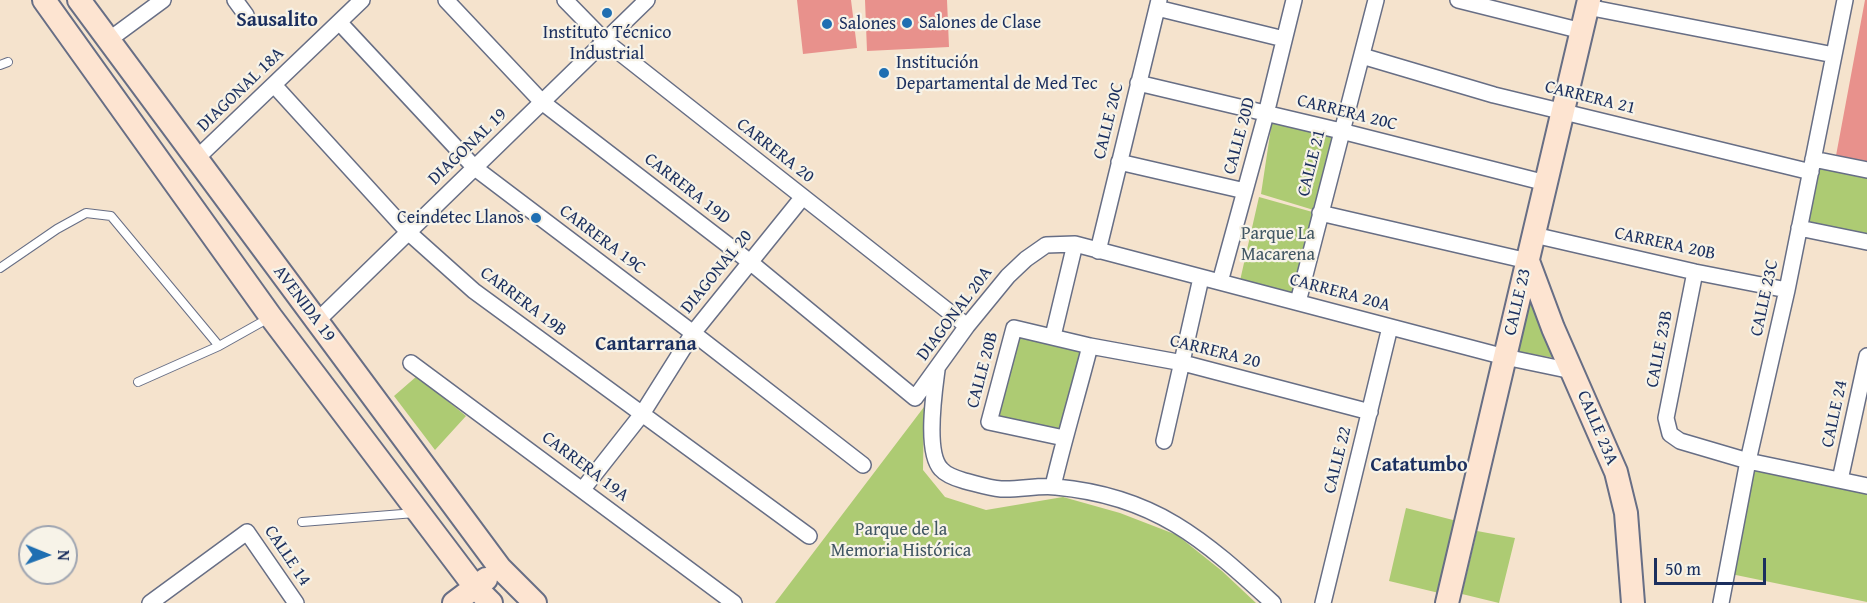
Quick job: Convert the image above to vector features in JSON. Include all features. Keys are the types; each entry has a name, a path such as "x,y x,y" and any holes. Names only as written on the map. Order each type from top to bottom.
{"main road":[{"name":"AVENIDA 19","path":"44,0 271,317 486,598"},
{"name":"AVENIDA 19","path":"84,2 316,321 500,568 535,603"},
{"name":"CALLE 23","path":"1447,603 1588,3"},
{"name":"CALLE 23A","path":"1528,261 1553,328 1616,472 1626,513 1634,603"},
{"path":"454,603 486,598 500,568"}],"street":[{"path":"110,39 164,0"},
{"path":"235,0 246,15"},
{"name":"DIAGONAL 18A","path":"197,158 362,0"},
{"name":"CARRERA 19D","path":"446,0 542,102 750,262 915,398"},
{"name":"CARRERA 20","path":"565,0 605,41 966,326"},
{"name":"DIAGONAL 19","path":"316,321 647,0"},
{"name":"CALLE 20D","path":"1220,282 1266,114 1294,0"},
{"name":"CALLE 21","path":"1298,302 1377,0"},
{"path":"1458,0 1582,31"},
{"name":"CALLE 23C","path":"1721,603 1748,461 1787,290 1845,0"},
{"path":"1588,3 1834,55"},
{"path":"1158,4 1284,39"},
{"name":"CALLE 20C","path":"1098,251 1158,4"},
{"name":"CARRERA 19C","path":"339,22 475,168 863,465"},
{"name":"CARRERA 21","path":"1362,56 1494,94 1563,111 1812,165 1867,170"},
{"name":"CARRERA 20C","path":"1138,83 1546,183"},
{"name":"CARRERA 19B","path":"274,85 408,232 474,291 809,536"},
{"path":"1119,162 1245,191"},
{"name":"DIAGONAL 20","path":"583,489 642,414 693,333 802,198"},
{"path":"1320,213 1528,261"},
{"path":"1799,228 1867,242"},
{"name":"CARRERA 20B","path":"1534,235 1695,272 1787,290"},
{"path":"1053,336 1075,244"},
{"name":"DIAGONAL 20A","path":"915,398 966,326 1008,276 1026,259 1046,245 1075,244 1098,251"},
{"name":"CARRERA 20A","path":"1098,251 1505,357 1572,370"},
{"name":"CALLE 23B","path":"1695,272 1666,418 1670,434 1680,441 1748,461"},
{"path":"1164,441 1201,278"},
{"name":"CALLE 22","path":"1323,603 1390,327"},
{"name":"CARRERA 20","path":"1014,328 1090,346 1183,363 1370,412"},
{"name":"CALLE 20B","path":"1014,328 989,422 1064,438"},
{"path":"1053,486 1090,346"},
{"name":"CALLE 24","path":"1840,480 1867,356"},
{"name":"CARRERA 19A","path":"411,363 734,603"},
{"path":"937,370 932,425 936,460 940,469 959,479 993,488 1053,486 1098,493 1131,503 1162,516 1201,540 1273,603"},
{"path":"1748,461 1867,486"},
{"name":"CALLE 14","path":"150,603 247,532 296,603"}],"lane":[{"path":"0,268 86,213 111,216 219,346"},
{"path":"138,382 219,346 271,317"},
{"path":"303,522 419,512"}],"green space":[{"path":"1272,121 1334,135 1317,211 1261,194"},
{"path":"1820,167 1867,178 1867,236 1808,222"},
{"name":"Parque La Macarena","path":"1259,197 1316,213 1295,299 1239,285"},
{"path":"1526,291 1555,358 1508,350"},
{"path":"1017,332 1087,349 1062,430 992,419"},
{"path":"417,376 466,416 435,450 394,396"},
{"name":"Parque de la Memoria Histórica","path":"924,407 923,470 945,497 986,510 1063,497 1120,513 1177,535 1222,571 1256,603 775,603"},
{"path":"1753,470 1867,492 1867,602 1731,574"},
{"path":"1406,508 1457,521 1439,593 1389,581"},
{"path":"1477,531 1515,538 1499,603 1462,594"}],"building":[{"name":"Salones","path":"797,0 851,0 857,48 803,54"},
{"name":"Salones de Clase","path":"865,0 947,0 949,47 867,51"},
{"path":"1865,0 1867,0 1867,167 1835,161"}],"place":[{"name":"Instituto Técnico Industrial","path":"607,13"},
{"name":"Salones de Clase","path":"907,23"},
{"name":"Salones","path":"827,24"},
{"name":"Institución Departamental de Med Tec","path":"884,73"},
{"name":"Ceindetec Llanos","path":"536,218"}],"district":[{"name":"Sausalito","path":"277,21"},
{"name":"Cantarrana","path":"646,345"},
{"name":"Catatumbo","path":"1419,466"}]}
